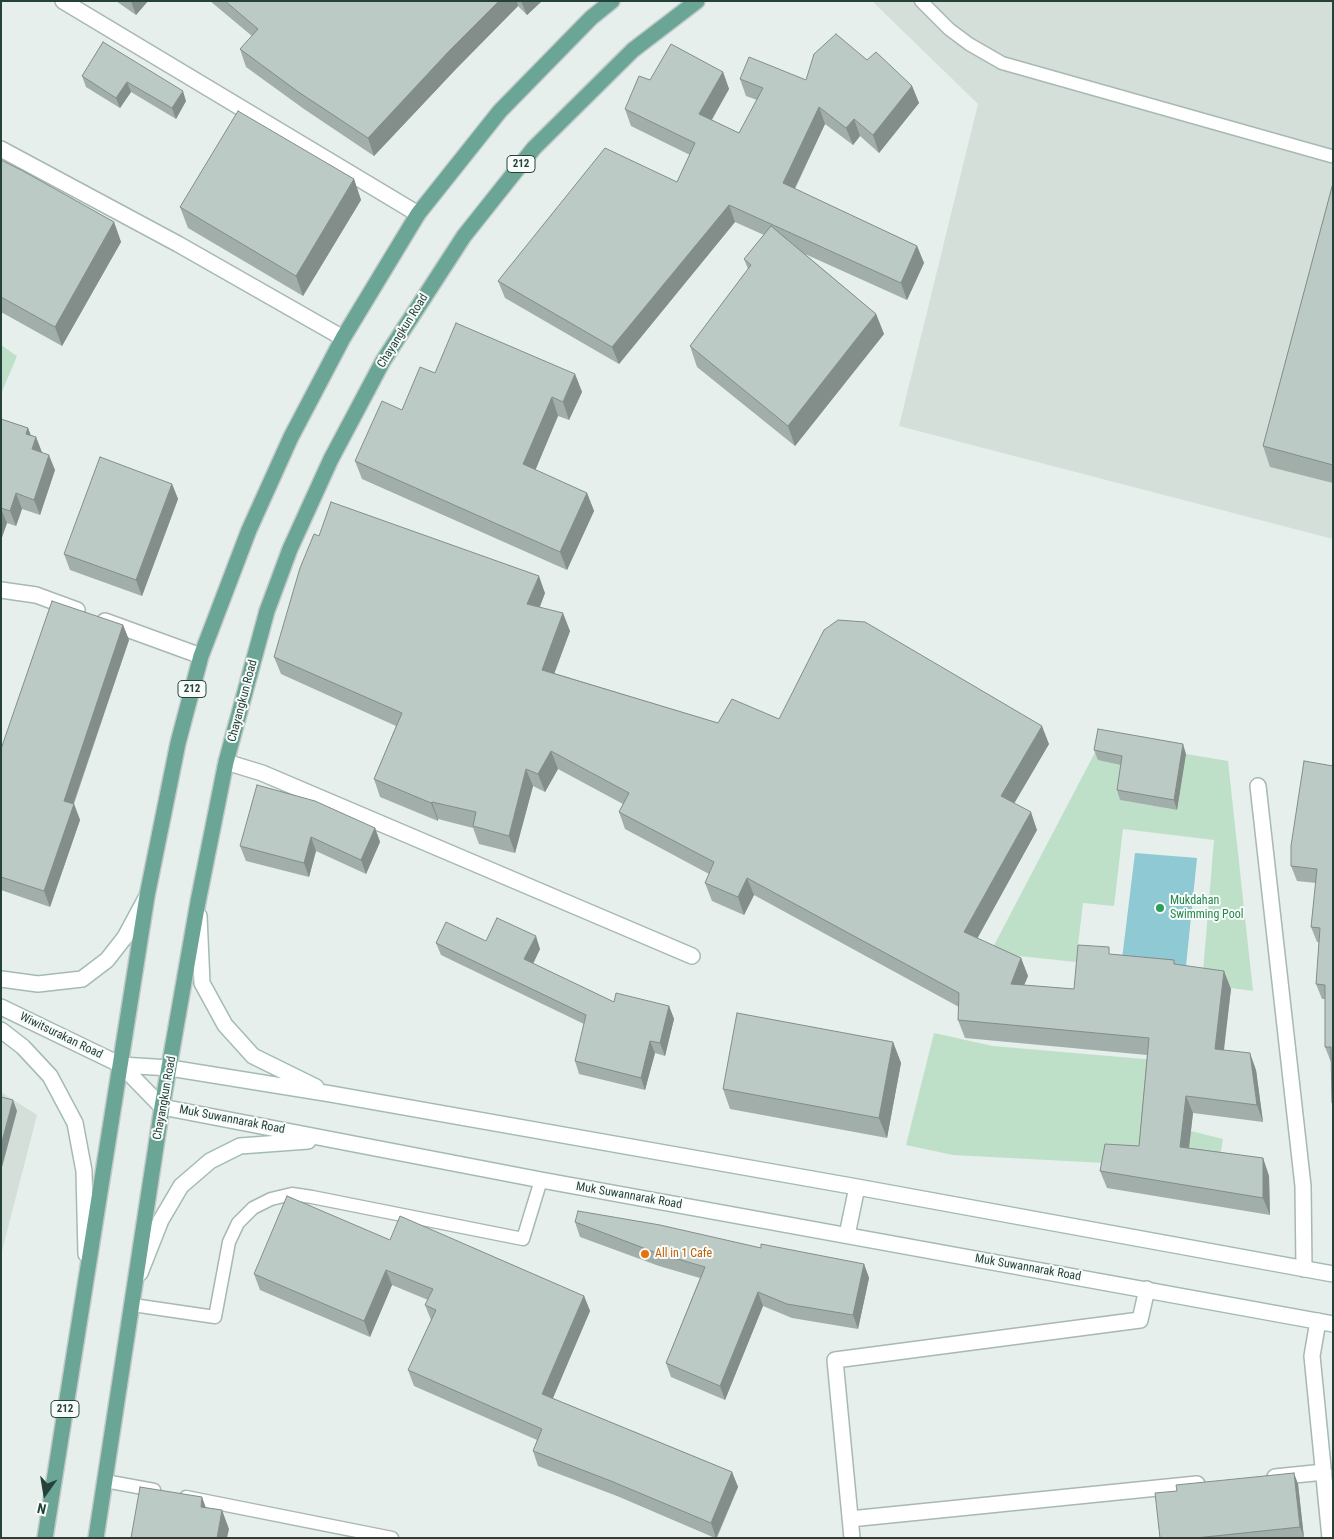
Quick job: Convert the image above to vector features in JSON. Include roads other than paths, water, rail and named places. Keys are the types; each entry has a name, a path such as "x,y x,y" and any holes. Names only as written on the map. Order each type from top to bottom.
{"main road":[{"path":"63,1 418,214"},
{"name":"212","path":"45,1538 147,896 178,743 201,656 249,530 290,437 343,338 418,214 500,110 590,18 612,1"},
{"name":"Chayangkun Road","path":"96,1538 162,1107 198,902 226,762 266,611 290,549 331,459 383,361 464,236 534,148 633,50 697,1"},
{"path":"1,149 178,244 343,338"},
{"path":"1,590 36,595 201,656"},
{"path":"226,762 262,773 692,956"},
{"path":"1258,786 1303,1186 1304,1269"},
{"path":"1,979 38,984 82,979 107,960 125,937 147,896"},
{"path":"198,902 202,983 225,1025 253,1056 331,1094"},
{"name":"Wiwitsurakan Road","path":"1,1007 120,1065"},
{"path":"1,1030 23,1047 50,1076 75,1123 84,1171 86,1280"},
{"path":"120,1065 170,1068 331,1094 1333,1274"},
{"name":"Muk Suwannarak Road","path":"120,1065 162,1107 541,1180 1333,1324"},
{"path":"136,1282 161,1220 182,1186 210,1161 240,1146 329,1140"},
{"path":"847,1235 857,1187"},
{"path":"852,1538 835,1360 1140,1320 1147,1289"},
{"path":"1318,1321 1312,1356 1330,1538"},
{"path":"1265,1478 1324,1472"},
{"path":"850,1519 1215,1483"}],"lane":[{"path":"921,1 949,29 968,44 1002,63 1331,156"},
{"path":"133,1305 215,1317 229,1242 238,1223 253,1208 271,1198 292,1194 312,1197 523,1239 541,1180"},
{"path":"105,1480 392,1538"}],"water":[{"name":"Mukdahan Swimming Pool","path":"1135,853 1197,858 1186,966 1122,959"}],"place":[{"name":"Mukdahan Swimming Pool","path":"1160,908"},
{"name":"All in 1 Cafe","path":"645,1254"}]}
